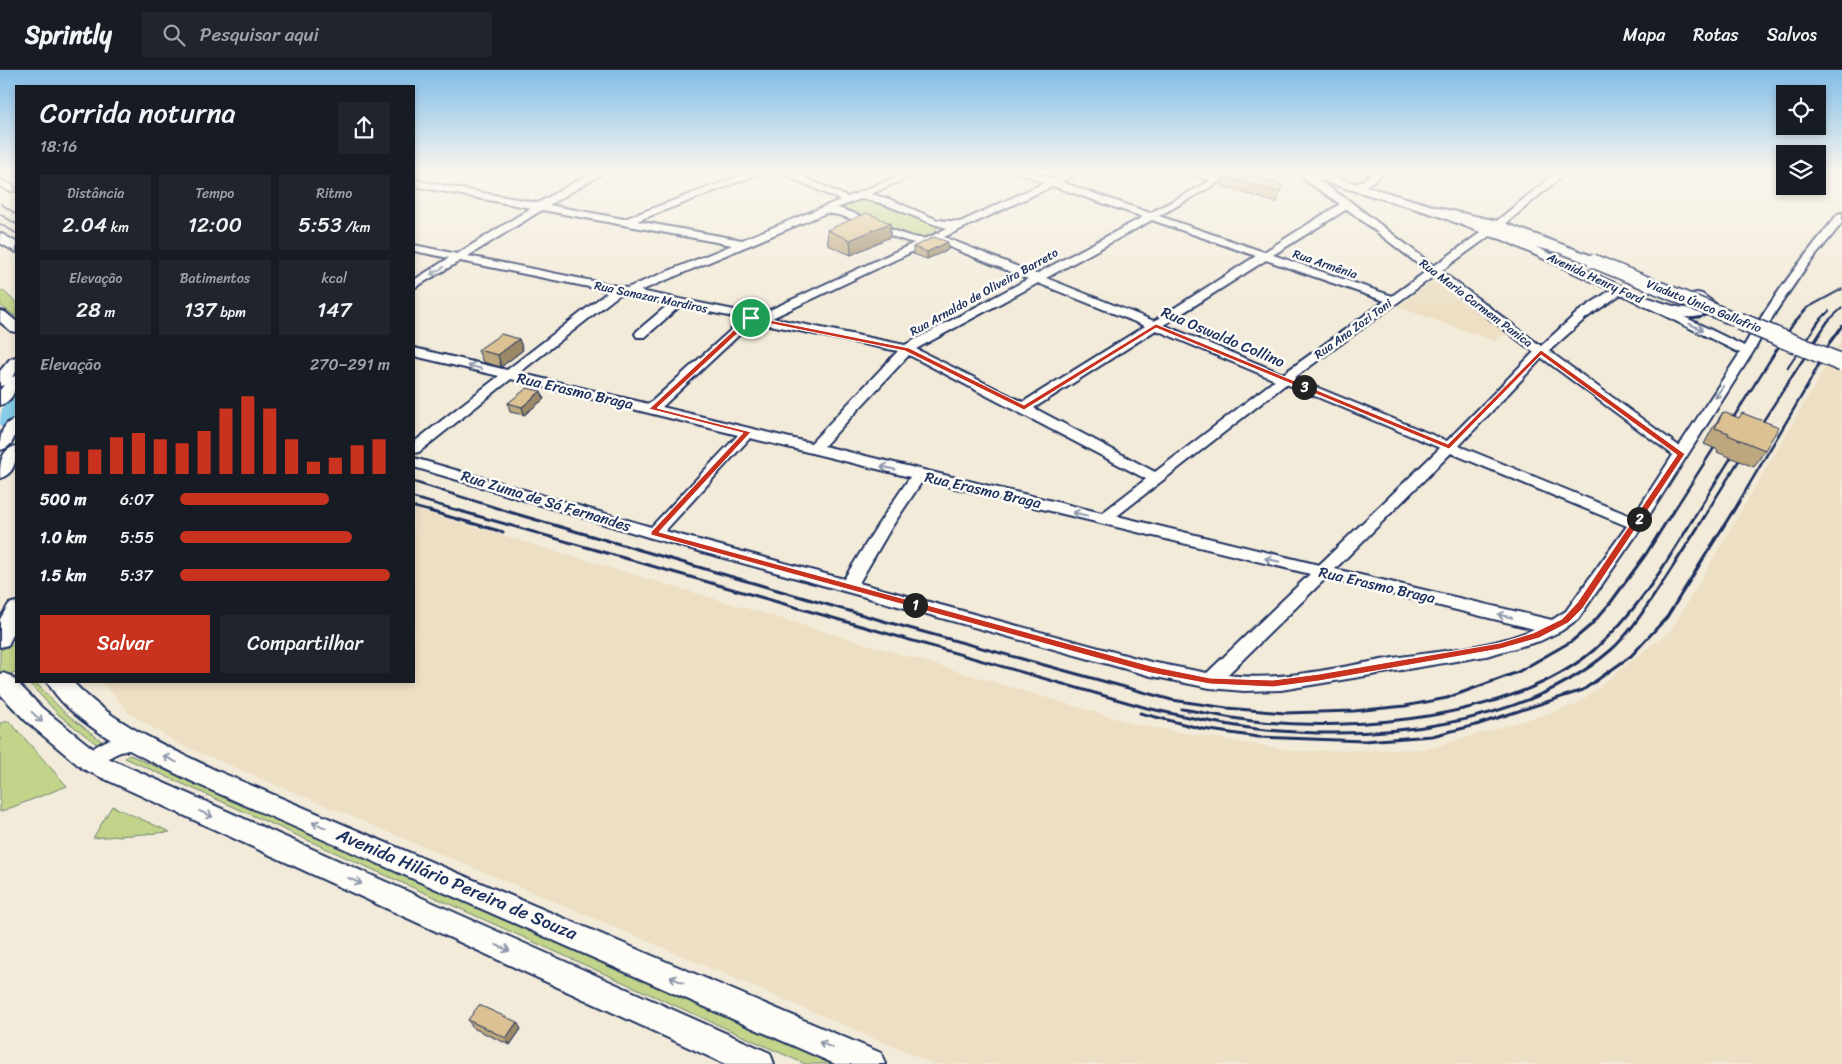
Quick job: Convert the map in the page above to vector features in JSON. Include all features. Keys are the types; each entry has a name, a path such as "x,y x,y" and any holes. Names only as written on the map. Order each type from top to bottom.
{"main road":[{"name":"Avenida Henry Ford","path":"1459,218 1501,232"},
{"name":"Viaduto Único Gallafrio","path":"1501,232 1565,250 1594,261 1842,363"},
{"path":"1501,232 1546,240 1590,254 1699,297 1710,305 1707,309 1693,314 1676,312 1642,300"},
{"path":"0,237 15,247"},
{"path":"0,315 15,327"},
{"path":"0,381 15,363"},
{"path":"0,400 15,382"},
{"path":"0,445 15,425"},
{"path":"0,472 15,452"},
{"path":"0,639 15,611"},
{"path":"0,645 15,640"},
{"path":"6,680 13,694 46,726 92,762 759,1064"},
{"name":"Avenida Hilário Pereira de Souza","path":"60,683 79,704 133,742 206,776 870,1064"}],"street":[{"path":"415,284 521,218"},
{"path":"607,218 745,244"},
{"path":"625,222 635,218"},
{"path":"415,448 507,375 622,291 745,244 805,218"},
{"path":"870,218 909,244"},
{"path":"930,218 953,226 964,225"},
{"path":"652,409 755,319 909,244 937,238 978,218"},
{"name":"Rua Arnaldo de Oliveira Barreto","path":"907,350 1148,218"},
{"name":"Rua Armênia","path":"1155,218 1393,300"},
{"path":"1024,408 1324,218"},
{"name":"Rua Maria Carmem Panica","path":"1365,218 1541,352 1681,454"},
{"name":"Rua Ana Zozi Toni","path":"1104,519 1284,379 1433,271 1501,232 1515,218"},
{"name":"Rua Zuma de Sá Fernandes","path":"415,462 654,534 1151,669 1210,681 1273,683 1319,678 1500,646 1536,636 1565,621 1580,606 1636,524 1781,295 1840,218"},
{"path":"937,238 940,223"},
{"name":"Avenida Henry Ford","path":"1501,232 1746,352"},
{"path":"1829,233 1842,236"},
{"name":"Rua Oswaldo Collino","path":"937,238 1636,524"},
{"name":"Rua Sanazar Mardiros","path":"415,248 907,350 1024,408 1156,478"},
{"path":"1210,681 1449,447 1541,352 1582,315 1621,290"},
{"path":"641,334 677,303"},
{"path":"814,449 907,350"},
{"name":"Rua Erasmo Braga","path":"415,352 1553,627"},
{"path":"654,534 748,432"},
{"path":"848,587 884,527 919,475"},
{"path":"92,762 100,752 114,744 133,742"}],"shaded area":[{"path":"1433,280 1506,333 1494,341 1398,307"},
{"path":"1842,339 1842,1064 934,1064 177,743 129,713 103,683 415,683 415,509 1138,725 1295,751 1427,749 1576,705 1671,630"}],"green space":[{"path":"869,218 916,218 936,226 937,230 928,237 917,238"},
{"path":"2,290 15,301 15,316 0,305 0,291"},
{"path":"15,644 15,672 0,677 0,650"},
{"path":"29,683 36,683 64,712 104,743 99,746 59,715"},
{"path":"9,721 67,786 0,812 0,723"},
{"path":"130,755 832,1064 805,1064 125,758"},
{"path":"112,806 170,832 93,838"}],"building":[{"path":"854,218 879,218 890,223 850,240 827,230"},
{"path":"934,237 948,242 927,252 913,247"},
{"path":"501,334 519,339 498,355 478,350"},
{"path":"527,388 541,391 522,407 508,403"},
{"path":"1723,412 1739,418 1742,413 1779,427 1765,450 1715,428"},
{"path":"479,1005 517,1022 506,1038 468,1020"}],"waterway":[{"path":"0,422 15,403"}],"railway":[{"path":"7,218 15,223"},
{"path":"0,224 15,232"},
{"path":"1795,322 1807,308 1842,289"},
{"path":"1828,321 1842,308"},
{"path":"1819,321 1829,311"},
{"path":"1673,512 1795,321"},
{"path":"1788,367 1819,321"},
{"path":"1756,432 1828,321"},
{"path":"1733,512 1808,385 1829,344 1842,326"},
{"path":"1697,512 1739,445"},
{"path":"1707,512 1746,449"},
{"path":"415,482 510,512"},
{"path":"415,498 464,512"},
{"path":"415,507 433,512"},
{"path":"429,511 503,532"},
{"path":"460,511 1147,708 1206,721 1251,728 1310,733 1402,730 1448,723 1492,712 1535,697 1575,676 1611,650 1631,628 1708,511"},
{"path":"506,511 887,622 1172,700 1227,708 1285,713 1354,711 1405,706 1447,698 1518,672 1572,641 1591,625 1611,602 1646,554 1673,511"},
{"path":"1182,709 1253,721 1294,724 1384,722 1431,716 1477,706 1520,692 1560,673 1594,650 1610,635 1651,585 1698,511"},
{"path":"1140,713 1203,729 1258,737 1364,741 1432,736 1476,725 1583,690 1631,656 1667,617 1733,511"}],"route":[{"path":"751,318 907,350 926,357 1024,408 1156,326 1449,447 1541,352 1681,454 1580,606 1565,621 1536,636 1500,646 1319,678 1245,684 1210,681 1151,669 654,534 748,432 652,409 751,318"}]}
